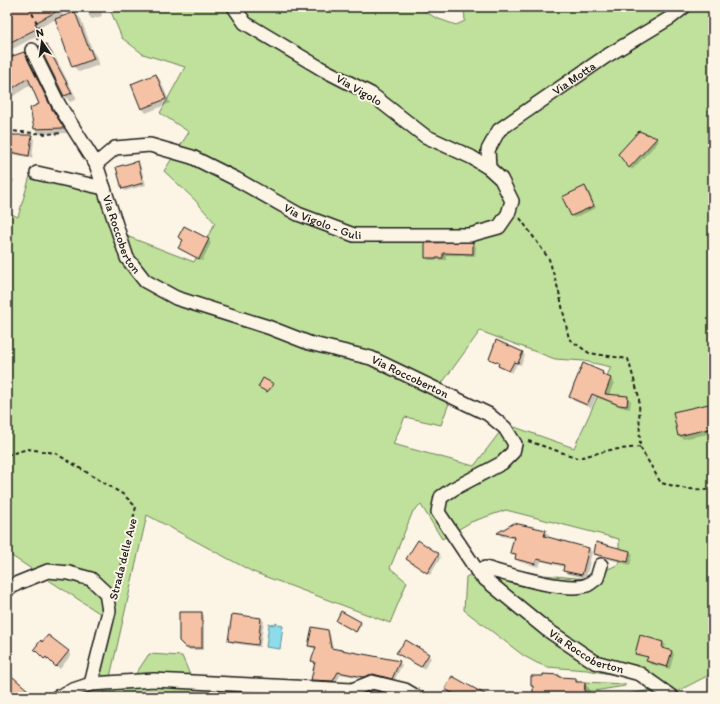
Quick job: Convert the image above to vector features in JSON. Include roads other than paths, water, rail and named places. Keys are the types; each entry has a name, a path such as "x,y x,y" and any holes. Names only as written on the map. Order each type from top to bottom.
{"street":[{"name":"Via Vigolo","path":"234,7 245,23 251,27 322,69 371,94 425,136 471,157 489,168"},
{"name":"Via Motta","path":"489,168 488,150 499,130 605,57 670,18 684,7"},
{"name":"Via Roccoberton","path":"32,50 59,104 96,164 127,258 145,281 176,298 268,327 309,343 371,358 488,414 505,428 515,444 513,452 502,463 452,489 441,497 438,512 477,571 546,629 595,662 640,674 672,697"},
{"name":"Via Vigolo - Guli","path":"96,164 116,148 150,145 192,157 236,179 298,214 354,235 470,235 499,227 508,214 512,201 501,180 489,168"},
{"path":"37,173 104,188"},
{"path":"477,571 485,568 542,583 571,587 586,585 597,578 601,566"},
{"name":"Strada delle Ave","path":"7,590 18,583 48,571 69,573 91,580 106,592 109,611 92,684"},
{"path":"58,697 92,684 154,680 352,690 372,682 405,690 417,697"}],"water":[{"path":"276,623 283,626 280,649 266,647 269,624 274,625"}]}
